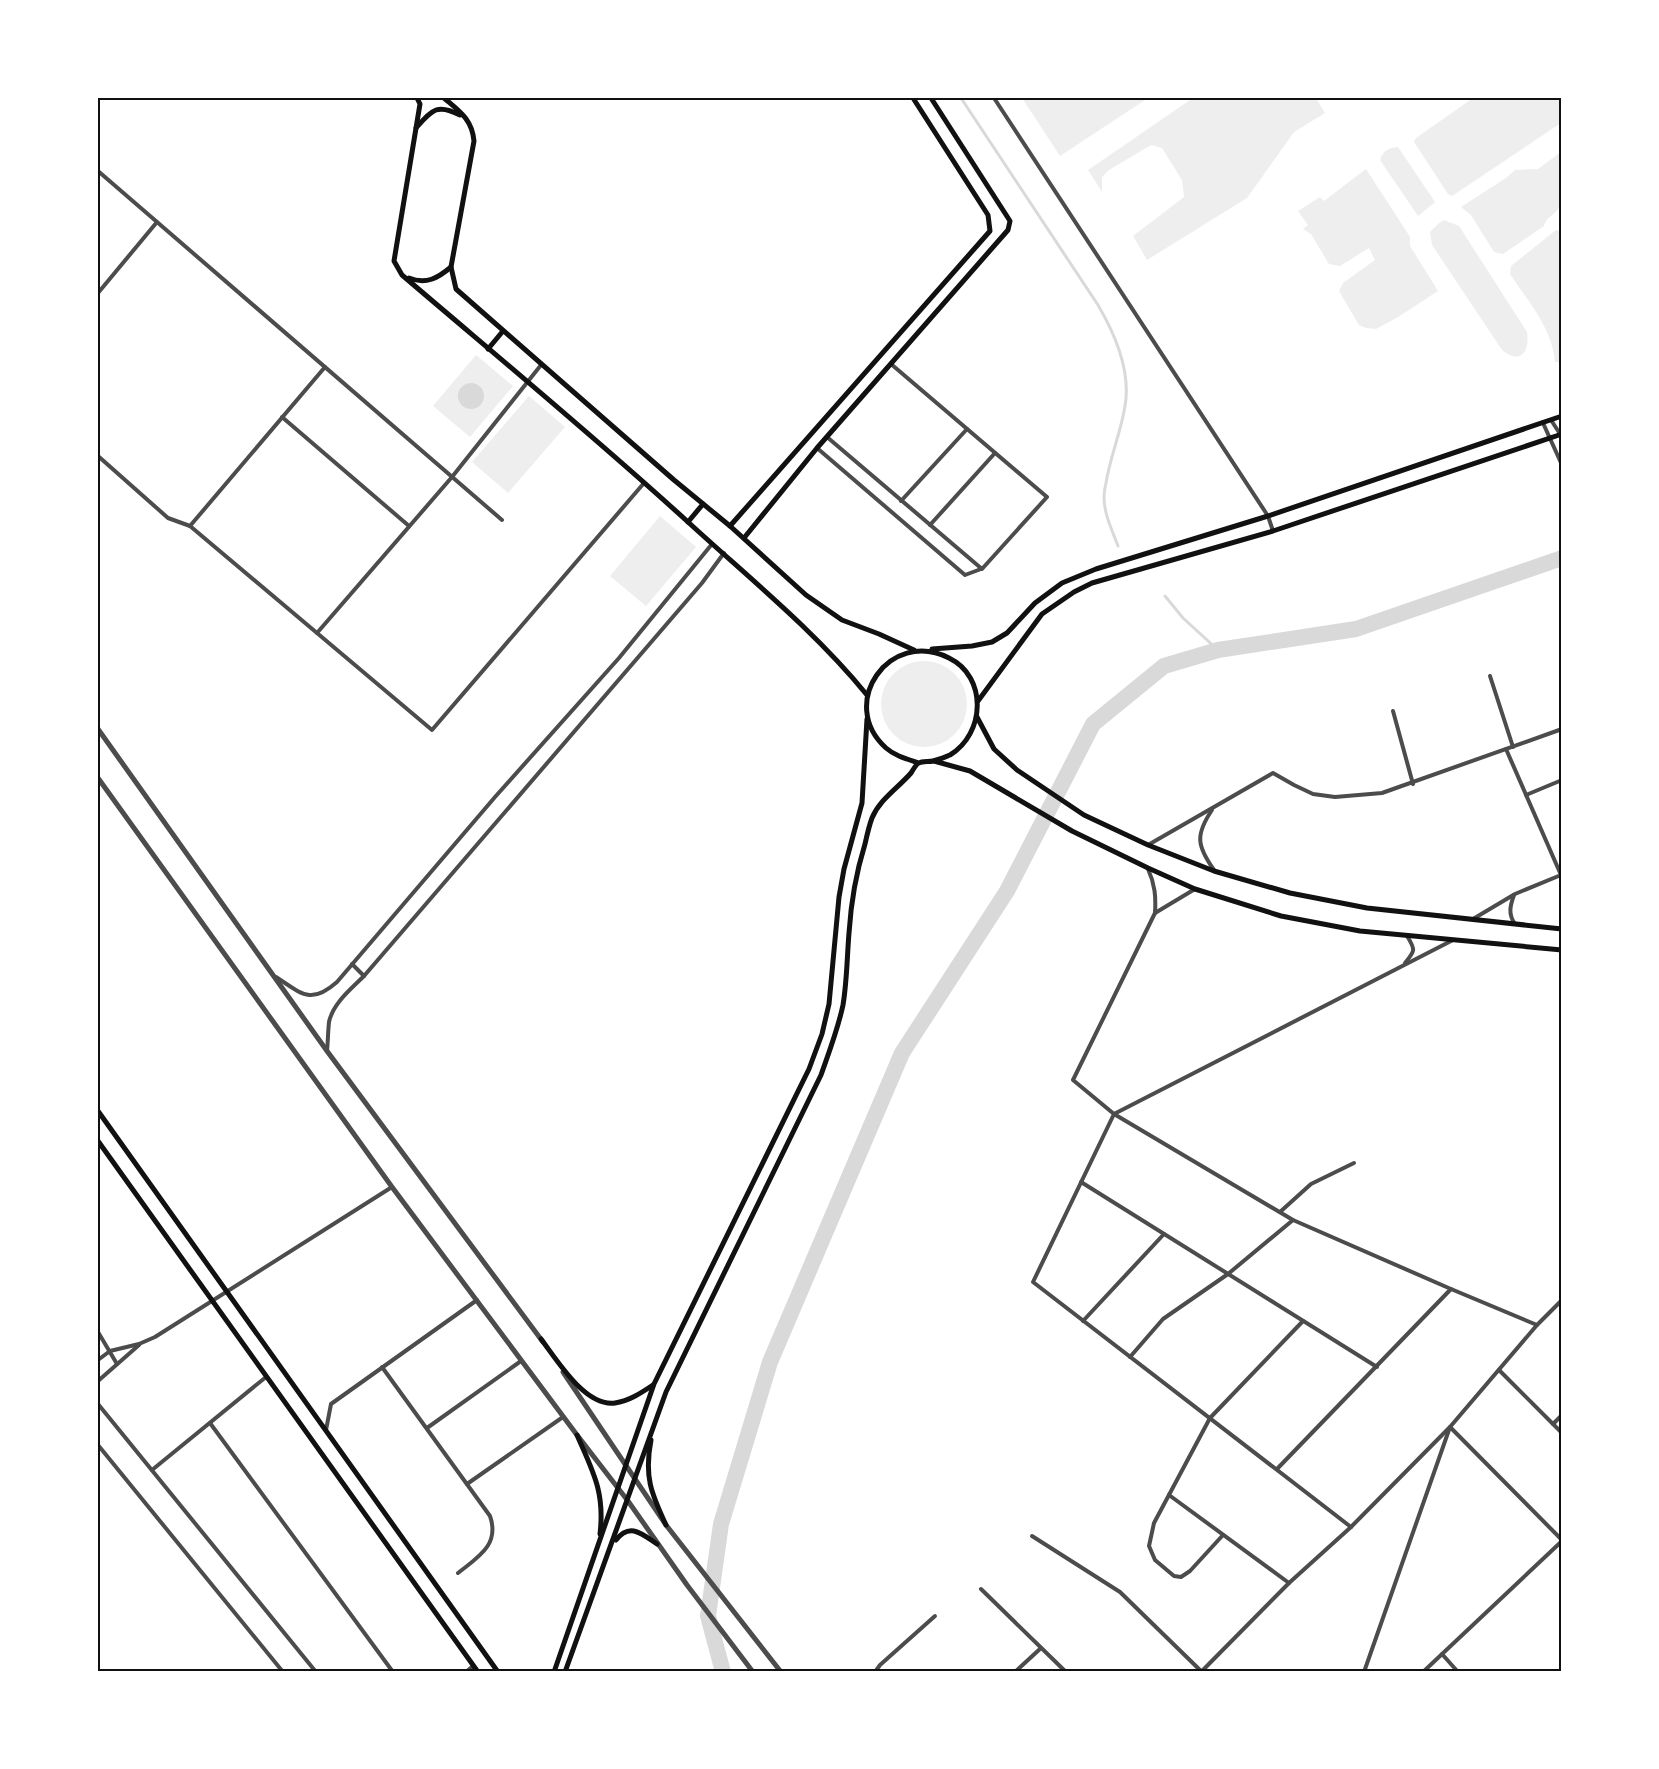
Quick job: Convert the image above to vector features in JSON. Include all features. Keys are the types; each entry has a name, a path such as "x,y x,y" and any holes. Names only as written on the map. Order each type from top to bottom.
{"main road":[{"path":"417,98 420,104 394,261 402,275 529,382 724,553 791,614 834,657 867,695"},
{"path":"444,98 467,118 474,141 451,267 456,289 541,365 744,538 806,595 842,620 915,651"},
{"path":"730,526 990,231 988,215 913,98"},
{"path":"744,538 817,447 1008,230 1010,220 932,98"},
{"path":"416,128 431,111 447,108 467,118"},
{"path":"402,275 417,282 430,281 451,267"},
{"path":"488,349 503,331"},
{"path":"923,650 939,653 954,660 966,671 974,685 978,701 977,717 972,732 962,745 949,755 919,763 902,758 887,749 875,736 868,720 867,695 870,687 878,672 891,660 906,652 923,650 972,646 992,642 1007,633 1035,603 1062,583 1096,569 1268,516 1562,416"},
{"path":"978,701 1042,614 1074,592 1092,583 1273,531 1561,435"},
{"path":"688,522 703,504"},
{"path":"554,1671 654,1384 809,1069 822,1034 829,1004 844,869 862,803 868,712"},
{"path":"977,717 994,749 1017,770 1084,814 1148,845 1214,871 1290,893 1368,908 1562,929"},
{"path":"934,760 970,771 1072,831 1148,868 1195,889 1281,916 1360,931 1562,950"},
{"path":"565,1671 666,1392 821,1075 834,1039 842,1006 857,869 872,818 882,802 919,763"},
{"path":"98,1112 498,1671"},
{"path":"98,1141 478,1671"},
{"path":"541,1339 582,1391 593,1399 604,1403 614,1403 635,1396 654,1384"},
{"path":"656,1418 649,1452 648,1472 650,1488 666,1525"},
{"path":"577,1435 601,1500 598,1549"},
{"path":"609,1552 621,1534 627,1531 639,1532 657,1544"}],"street":[{"path":"994,98 1268,516 1273,531"},
{"path":"98,171 502,520"},
{"path":"98,293 157,222"},
{"path":"817,447 964,575 982,569 1047,497 891,364"},
{"path":"317,633 452,477 541,365"},
{"path":"190,526 325,367"},
{"path":"282,417 410,526"},
{"path":"1551,419 1561,435"},
{"path":"1543,422 1562,465"},
{"path":"901,501 967,429"},
{"path":"827,437 982,569"},
{"path":"930,525 995,453"},
{"path":"98,456 168,518 190,526 432,730 644,483"},
{"path":"273,975 310,996 324,993 337,982 619,658 713,544"},
{"path":"327,1051 333,1011 348,992 702,583 724,553"},
{"path":"1490,676 1513,747"},
{"path":"1393,711 1413,784"},
{"path":"98,729 327,1051 541,1339 666,1525 781,1671"},
{"path":"1148,845 1274,773 1313,794 1335,796 1382,793 1413,784 1562,729"},
{"path":"1473,919 1515,894 1561,875 1506,749"},
{"path":"98,778 392,1187 753,1671"},
{"path":"1526,795 1562,780"},
{"path":"1214,807 1200,832 1200,843 1205,857 1214,871"},
{"path":"1148,868 1156,893 1155,913 1073,1080 1114,1114 1293,1220 1537,1325"},
{"path":"1155,913 1195,889"},
{"path":"1515,894 1510,917 1515,925"},
{"path":"1402,966 1414,953 1414,947 1407,936"},
{"path":"1351,1527 1033,1282 1114,1114 1454,940"},
{"path":"352,964 364,976"},
{"path":"1280,1212 1311,1184 1354,1163"},
{"path":"1081,1182 1377,1367"},
{"path":"98,1360 110,1351 139,1344 155,1336 211,1300 227,1293 392,1187"},
{"path":"1130,1357 1163,1319 1228,1274 1293,1220"},
{"path":"1083,1321 1164,1234"},
{"path":"1277,1469 1451,1289"},
{"path":"325,1430 331,1404 477,1300"},
{"path":"1032,1536 1120,1592 1202,1671 1289,1583 1351,1527 1450,1426 1537,1325 1562,1300"},
{"path":"1223,1535 1190,1571 1180,1577 1174,1576 1155,1560 1149,1546 1154,1523 1210,1418 1303,1321"},
{"path":"98,1332 117,1365"},
{"path":"98,1381 139,1344"},
{"path":"426,1428 521,1360"},
{"path":"382,1367 490,1516 494,1526 489,1547 458,1573"},
{"path":"1499,1370 1562,1433"},
{"path":"152,1470 266,1377"},
{"path":"98,1404 316,1671"},
{"path":"1553,1424 1562,1415"},
{"path":"467,1484 563,1417"},
{"path":"210,1423 393,1671"},
{"path":"1422,1671 1562,1541 1450,1426"},
{"path":"1364,1671 1450,1426"},
{"path":"98,1445 283,1671"},
{"path":"1169,1495 1289,1583"},
{"path":"981,1589 1066,1671"},
{"path":"875,1671 934,1616"},
{"path":"1015,1671 1041,1648"},
{"path":"1442,1654 1458,1671"},
{"path":"466,1671 473,1666"}],"shaded area":[{"path":"1022,98 1148,98 1060,156"},
{"path":"1193,98 1316,98 1325,113 1294,132 1247,198 1147,260 1133,236 1184,197 1182,180 1162,148 1151,145 1109,170 1102,177 1102,192 1088,170"},
{"path":"1473,98 1561,98 1561,123 1452,196 1448,194 1414,142 1416,138"},
{"path":"1398,147 1435,202 1418,216 1380,160 1387,150"},
{"path":"1561,152 1562,189 1558,209 1544,226 1503,254 1494,252 1471,215 1461,207 1515,170 1538,169"},
{"path":"1366,169 1410,237 1410,246 1438,291 1376,329 1359,325 1339,291 1343,283 1375,260 1369,248 1340,266 1329,264 1311,234 1303,229 1308,225 1298,211 1320,197 1324,201"},
{"path":"1444,220 1459,226 1527,332 1527,345 1519,356 1502,350 1432,245 1430,232"},
{"path":"1556,230 1562,231 1561,362 1555,362 1544,326 1510,274 1511,266"},
{"path":"476,355 513,386 470,437 433,406"},
{"path":"471,383 480,387 484,396 480,405 471,409 462,405 458,396 462,387"},
{"path":"529,396 565,427 508,493 472,462"},
{"path":"660,516 696,547 646,606 610,576"},
{"path":"924,661 941,664 955,673 964,687 967,704 964,721 955,735 941,744 924,747 907,744 893,735 884,721 881,704 884,687 893,673 907,664"}],"waterway":[{"path":"961,98 1098,305 1116,341 1124,367 1126,393 1121,425 1108,473 1104,503 1118,546"},
{"path":"723,1672 708,1616 721,1524 770,1362 902,1053 1007,891 1093,724 1164,666 1218,650 1356,629 1562,558"},
{"path":"1165,596 1183,618 1218,650"}]}
